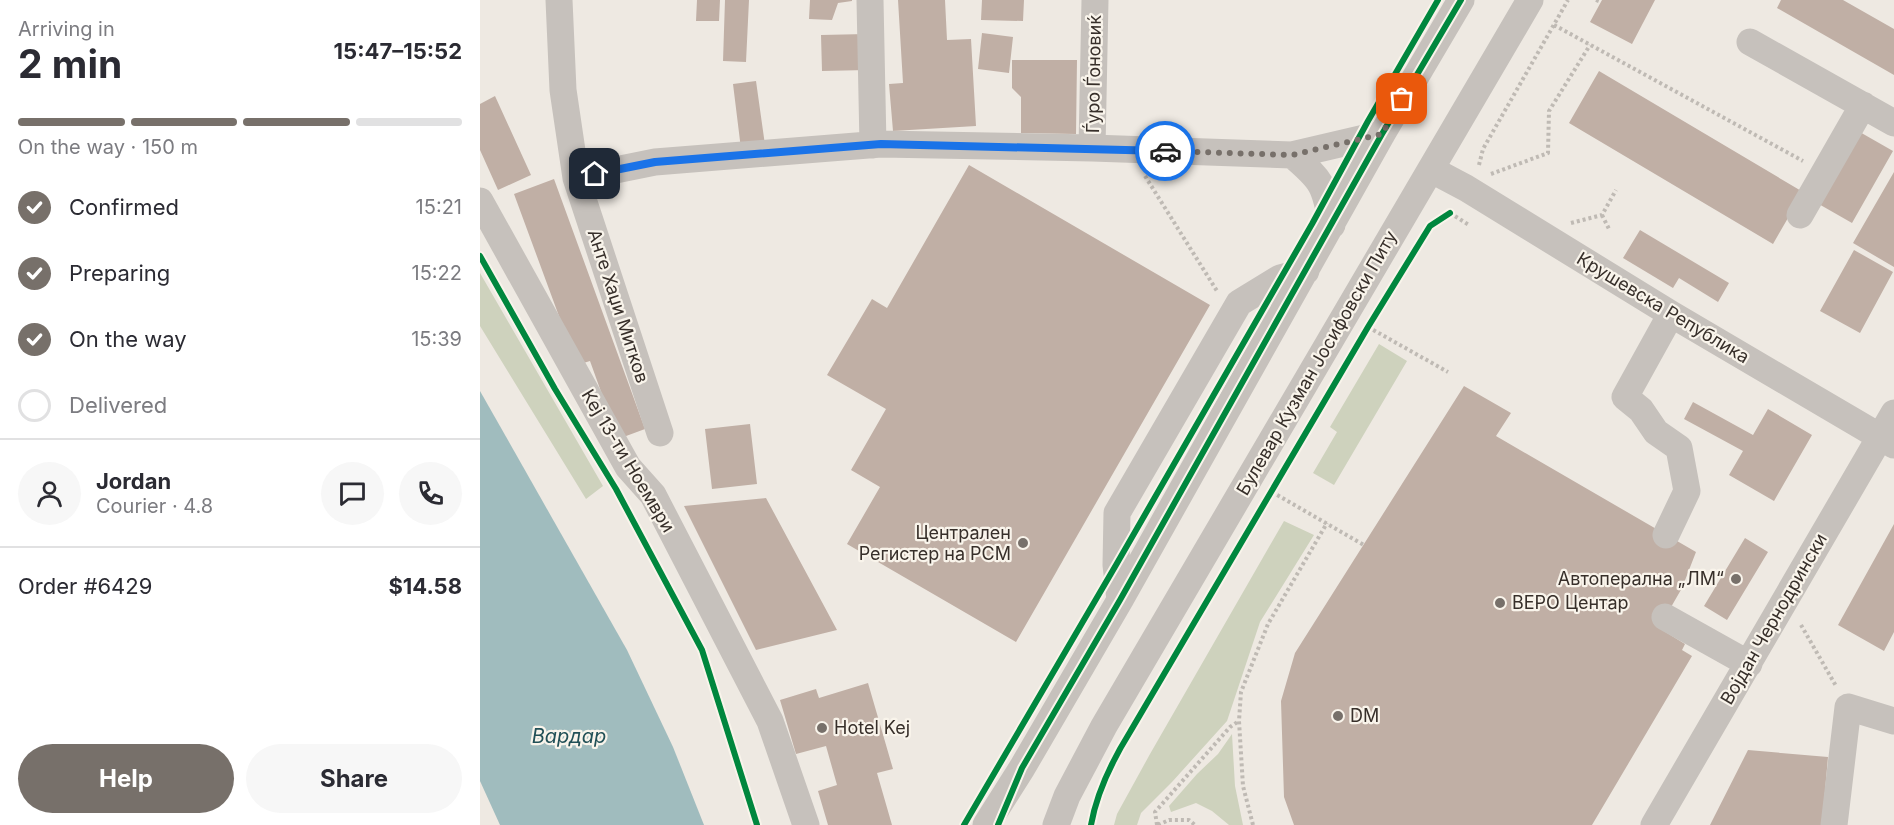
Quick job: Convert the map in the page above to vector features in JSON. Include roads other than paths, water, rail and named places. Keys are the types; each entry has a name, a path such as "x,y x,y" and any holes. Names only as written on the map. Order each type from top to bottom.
{"street":[{"name":"Анте Хаџи Митков","path":"559,0 562,90 576,178 660,433"},
{"path":"870,0 873,145"},
{"name":"Ѓуро Ѓоновиќ","path":"1092,148 1095,0"},
{"path":"986,825 1120,600 1382,134 1461,0"},
{"name":"Булевар Кузман Јосифовски Питу","path":"1056,825 1067,796 1104,726 1530,0"},
{"path":"1750,42 1894,123"},
{"path":"1800,216 1863,105"},
{"path":"576,178 655,162 873,145 1092,148 1292,155 1382,134"},
{"path":"1292,155 1314,174 1327,195 1332,225"},
{"name":"Крушевска Република","path":"1432,170 1466,188 1671,314 1887,441"},
{"name":"Кеј 13-ти Ноември","path":"480,201 628,467 653,495 770,721 806,825"},
{"path":"1120,600 1116,565 1117,513 1239,303 1280,278 1306,271"},
{"path":"1666,535 1688,491 1679,448 1656,432 1641,410 1624,397 1671,314"},
{"name":"Војдан Чернодрински","path":"1654,825 1749,664 1785,598 1887,441 1894,413"},
{"path":"1665,617 1749,664"},
{"path":"1834,825 1848,707 1894,721"},
{"name":"Булевар Кузман Јосифовски Питу","path":"1076,825 1104,726"},
{"path":"998,825 1022,768"}],"water":[{"name":"Вардар","path":"480,391 627,650 673,747 704,825 500,825 480,781"}],"place":[{"name":"Централен Регистер на РСМ","path":"1023,543"},
{"name":"Автоперална „ЛМ“","path":"1736,579"},
{"name":"ВЕРО Центар","path":"1500,603"},
{"name":"DM","path":"1338,716"},
{"name":"Hotel Kej","path":"822,728"}]}
